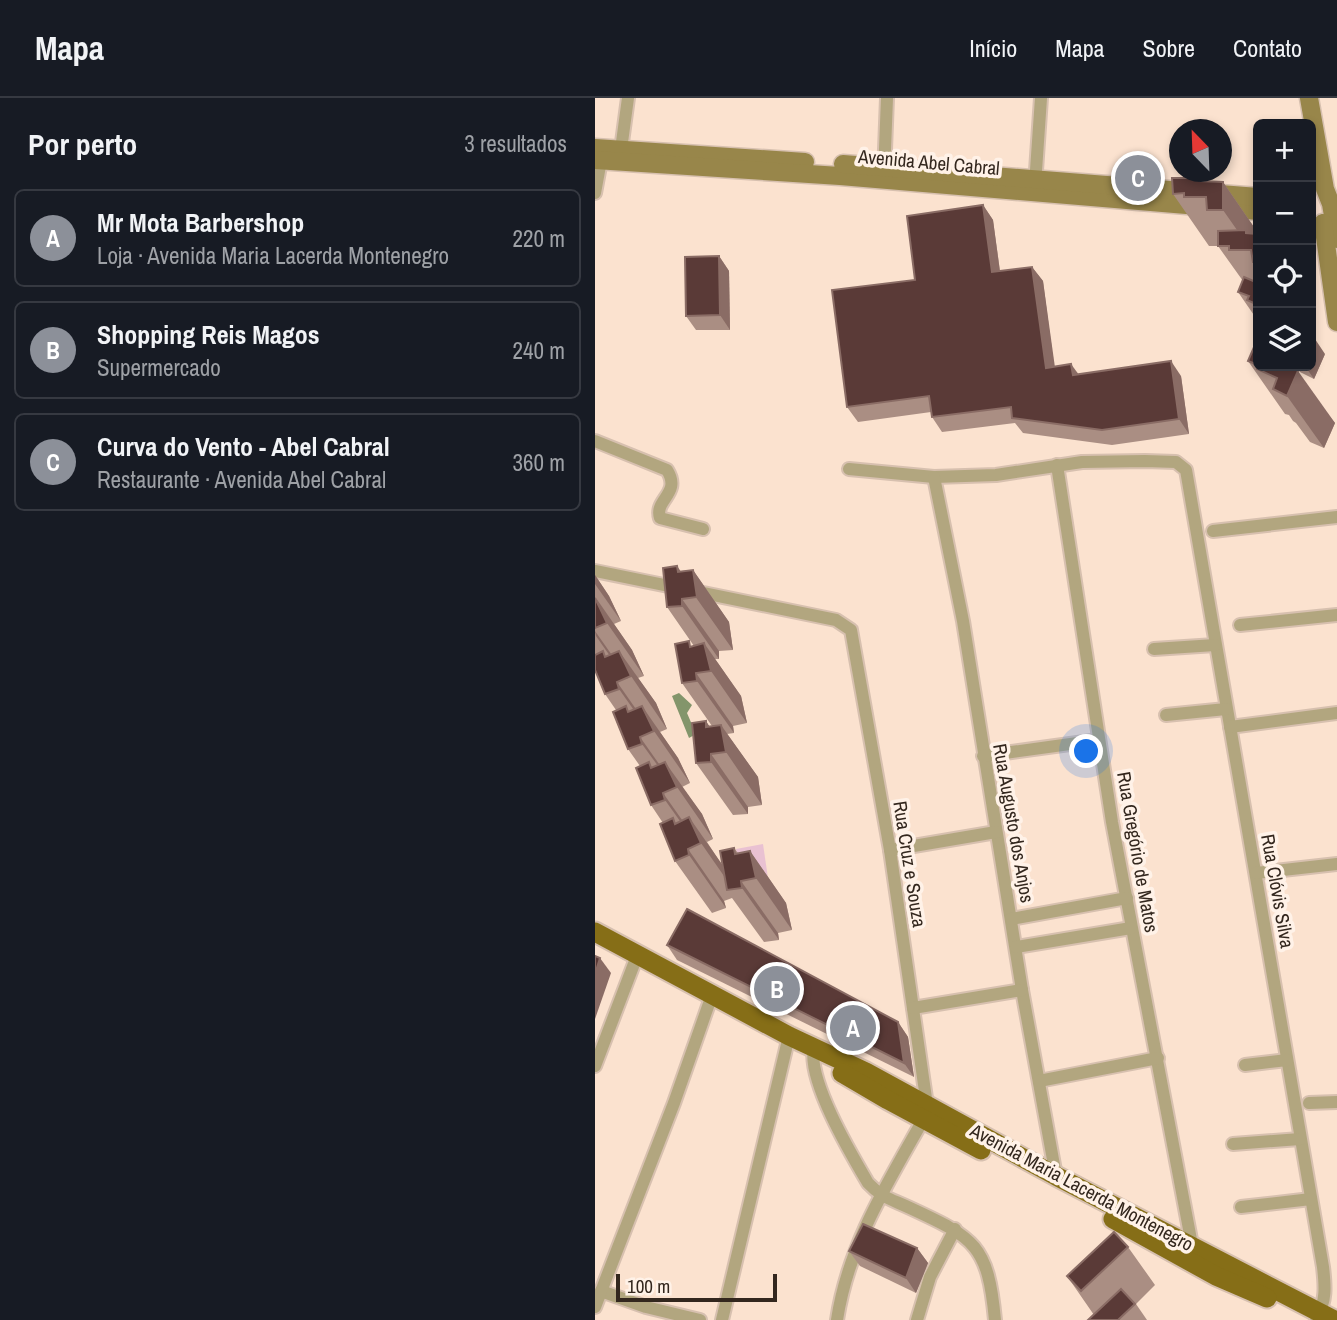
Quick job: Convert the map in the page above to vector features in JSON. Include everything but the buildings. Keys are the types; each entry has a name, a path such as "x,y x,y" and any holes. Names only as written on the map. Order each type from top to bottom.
{"main road":[{"path":"1309,98 1325,208 1337,322"},
{"name":"Avenida Abel Cabral","path":"606,155 840,176 884,174 1253,197"},
{"name":"Avenida Abel Cabral","path":"1035,185 1253,210"},
{"path":"1325,208 1337,239"},
{"name":"Avenida Maria Lacerda Montenegro","path":"595,932 822,1052 847,1077 925,1112 1192,1245 1318,1318"},
{"name":"Avenida Maria Lacerda Montenegro","path":"925,1112 1216,1276 1318,1318"}],"street":[{"path":"595,193 628,98"},
{"path":"884,174 887,98"},
{"path":"1035,185 1041,98"},
{"path":"595,440 667,470 672,486 659,508 660,518 703,529"},
{"name":"Rua Clóvis Silva","path":"1057,465 1176,462 1184,467 1187,474 1325,1286 1318,1318"},
{"path":"849,469 934,477 996,475 1057,465"},
{"name":"Rua Gregório de Matos","path":"1057,465 1098,740 1192,1245"},
{"name":"Rua Augusto dos Anjos","path":"934,477 963,621 1022,990 1056,1176"},
{"path":"1213,531 1337,517"},
{"name":"Rua Cruz e Souza","path":"595,571 836,620 851,630 890,850 925,1112"},
{"path":"1240,625 1337,615"},
{"path":"1154,649 1215,645"},
{"path":"1166,715 1226,709"},
{"path":"1230,727 1337,713"},
{"path":"983,756 1098,740"},
{"path":"890,850 996,832"},
{"path":"1256,873 1337,863"},
{"path":"1011,919 1127,898"},
{"path":"1016,947 1131,928"},
{"path":"596,1062 637,956"},
{"path":"913,1008 1022,990"},
{"path":"595,1307 712,995"},
{"path":"722,1320 789,1036"},
{"path":"822,1052 813,1063 818,1083 868,1183 881,1196 955,1228 977,1249 983,1258 991,1284 995,1320"},
{"path":"1039,1081 1158,1059"},
{"path":"1245,1065 1287,1060"},
{"path":"1310,1103 1337,1102"},
{"path":"837,1320 845,1278 853,1255 925,1112"},
{"path":"1233,1144 1300,1139"},
{"path":"1241,1207 1311,1199"},
{"path":"917,1320 930,1277 955,1228"},
{"path":"601,1292 645,1314 701,1320"}],"shaded area":[{"path":"679,693 692,705 687,713 696,734 689,738 672,696"},
{"path":"763,844 769,885 742,889 736,849"}],"place":[{"name":"Curva do Vento - Abel Cabral","path":"1138,178"},
{"name":"Shopping Reis Magos","path":"777,989"},
{"name":"Mr Mota Barbershop","path":"853,1028"}]}
